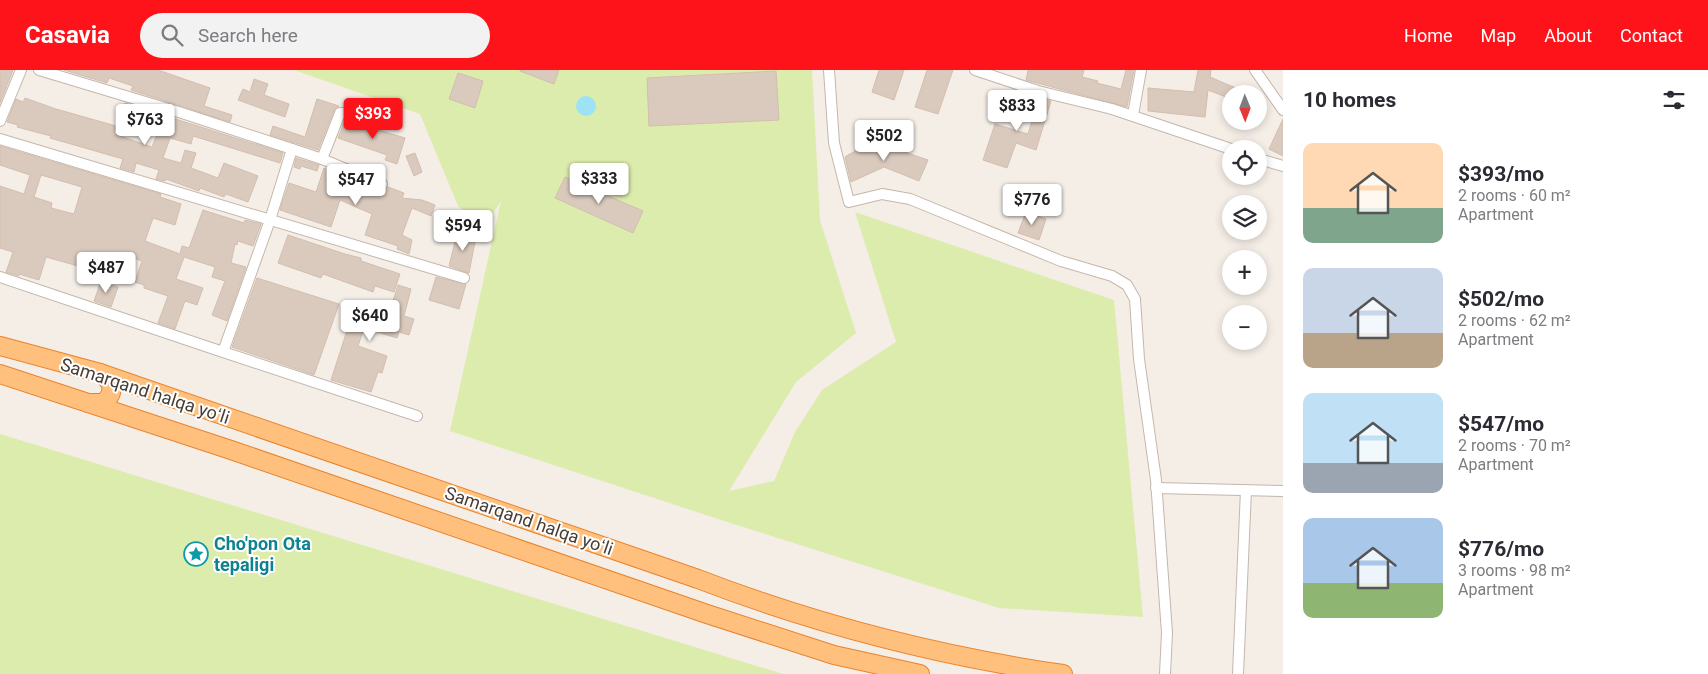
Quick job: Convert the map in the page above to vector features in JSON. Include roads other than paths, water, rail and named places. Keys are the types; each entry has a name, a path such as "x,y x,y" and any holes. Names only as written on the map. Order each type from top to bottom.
{"highway":[{"name":"Samarqand halqa yoʻli","path":"0,346 100,373 698,579 750,599 864,634 1024,668 1063,674"},
{"path":"88,403 103,403 111,394 110,382 100,373"},
{"name":"Samarqand halqa yoʻli","path":"0,374 259,459 707,614 834,655 920,674"},
{"path":"685,605 678,597 677,587 685,579 698,579"}],"street":[{"path":"0,121 21,70"},
{"path":"39,70 182,113 292,149 322,159 382,184"},
{"path":"829,70 834,143 849,202 882,194 910,199 1061,260 1112,276 1127,284 1135,299 1139,359 1156,488 1167,632 1164,674"},
{"path":"975,70 1038,91 1112,108 1222,146"},
{"path":"1133,115 1141,70"},
{"path":"1255,70 1283,110"},
{"path":"322,159 340,113 380,124"},
{"path":"0,139 464,278"},
{"path":"223,352 270,220 292,149"},
{"path":"1267,161 1283,166"},
{"path":"0,276 417,416"},
{"path":"1156,488 1283,491"},
{"path":"1238,674 1246,490"}],"water":[{"path":"582,96 590,96 596,102 596,110 590,116 582,116 576,110 576,102"}],"place":[{"name":"Cho'pon Ota tepaligi","path":"196,554"}]}
